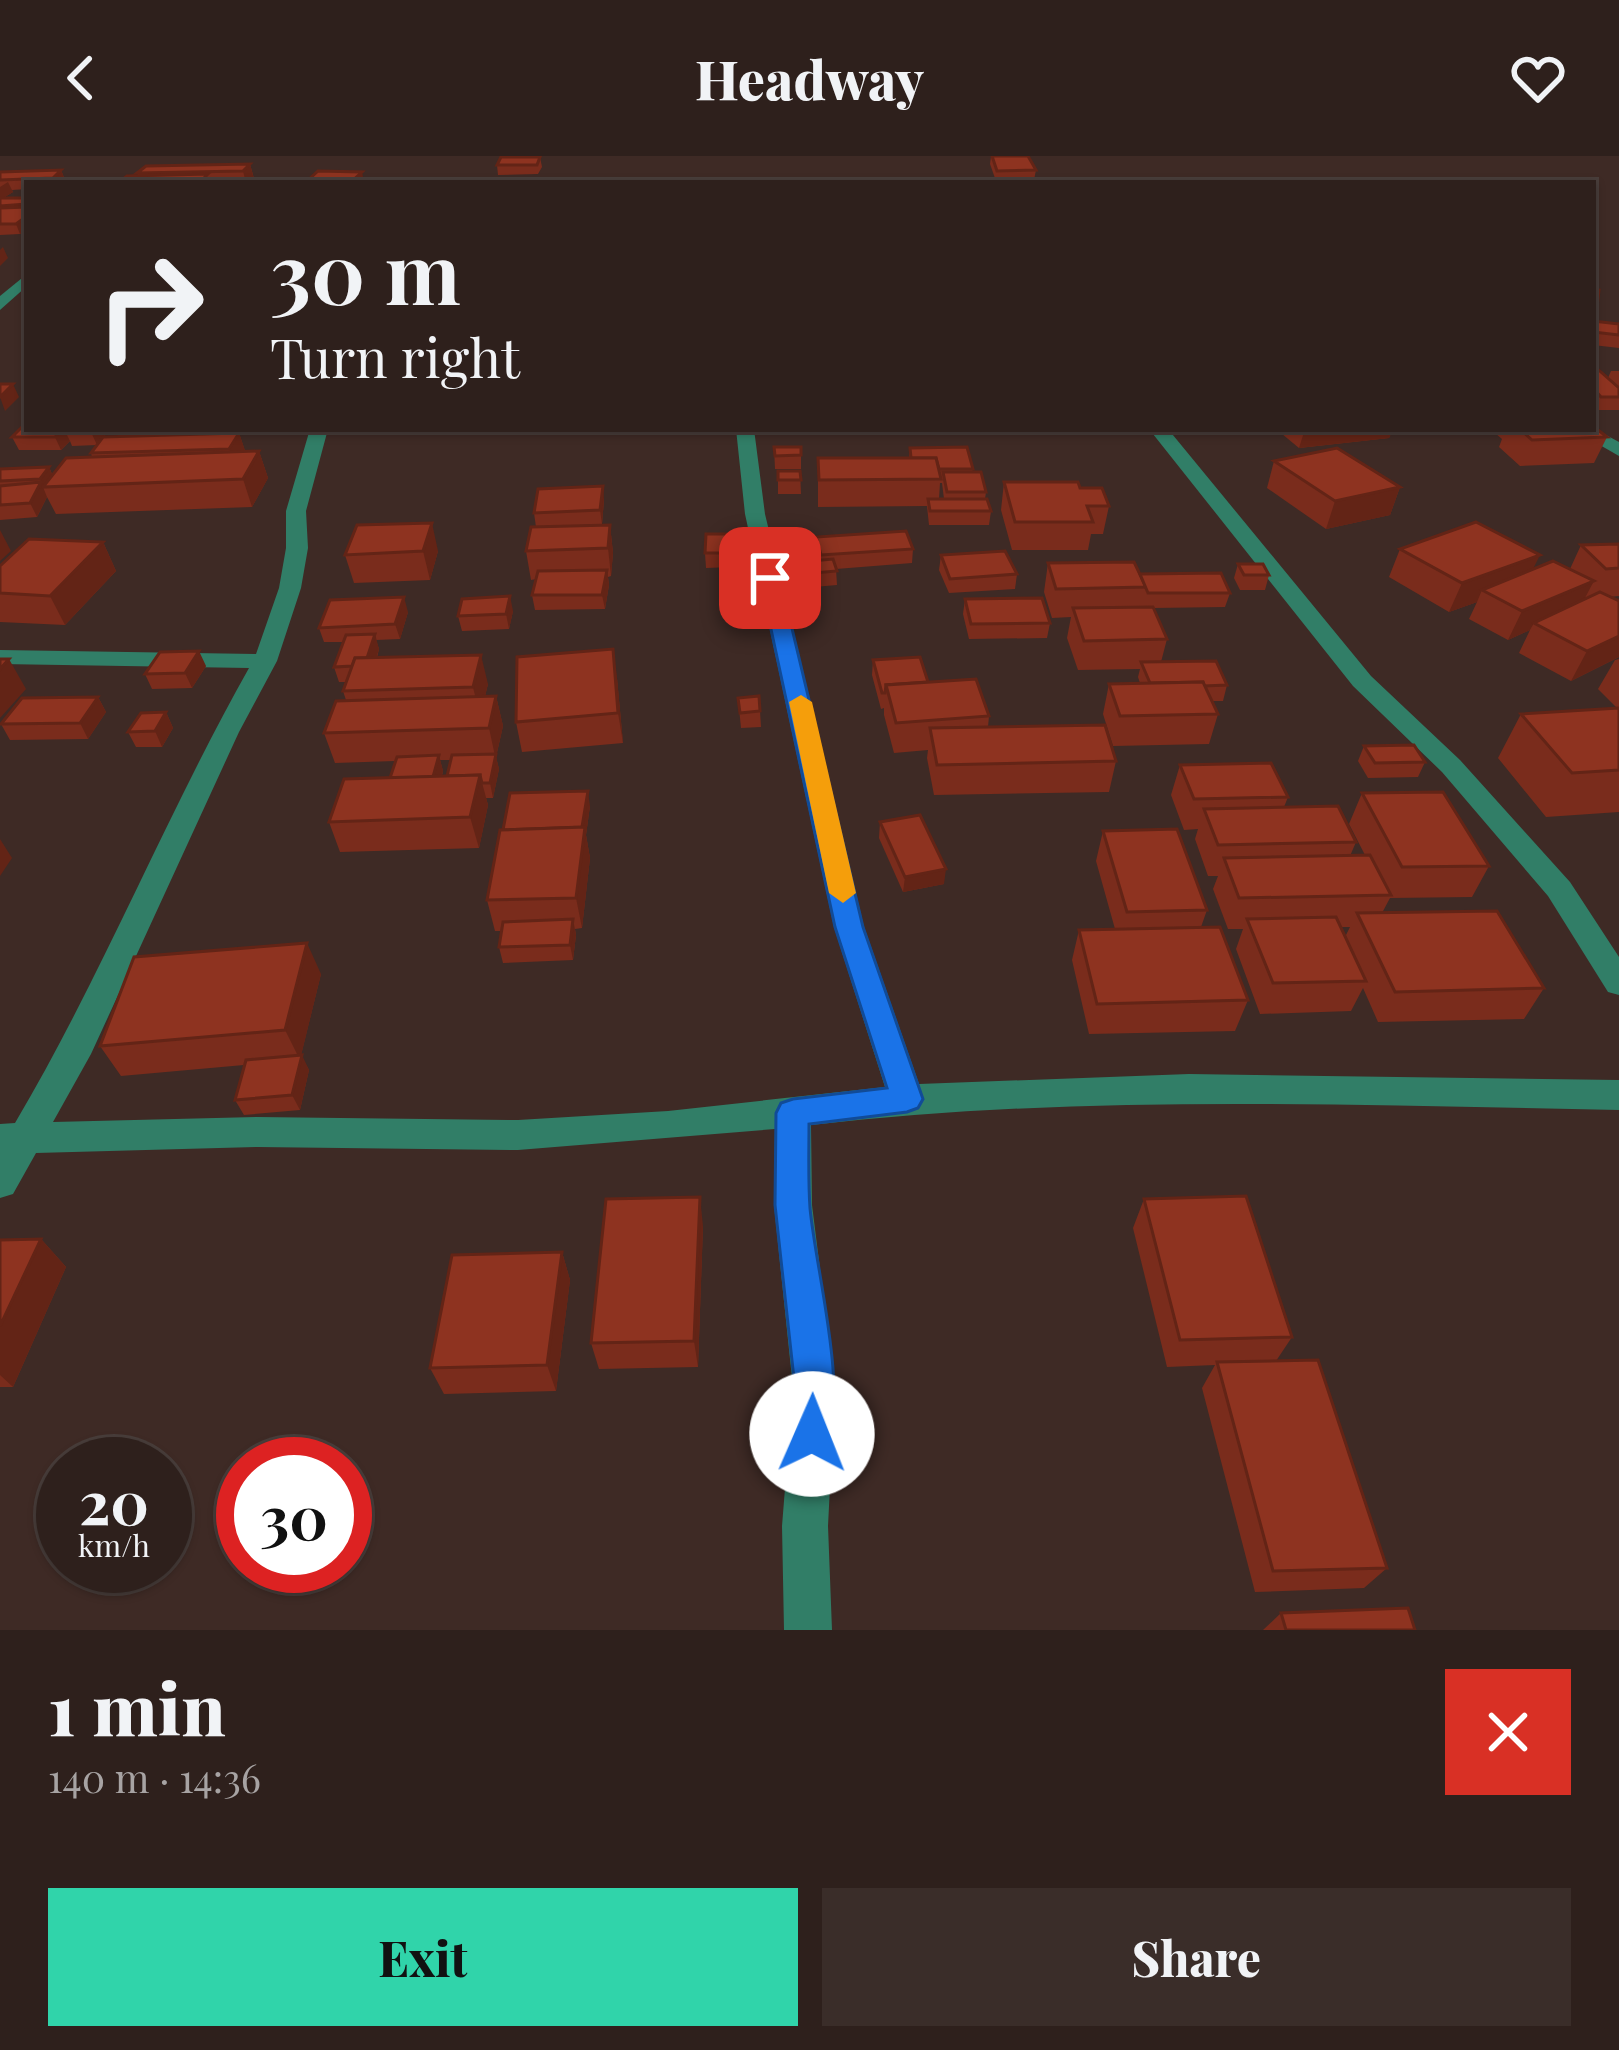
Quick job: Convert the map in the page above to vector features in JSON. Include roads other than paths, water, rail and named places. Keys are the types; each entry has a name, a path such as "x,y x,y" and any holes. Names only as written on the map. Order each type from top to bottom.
{"street":[{"path":"0,305 24,281"},
{"path":"0,1182 12,1138 74,1054 226,732 265,661 290,588 297,548 296,511 318,432"},
{"path":"745,432 755,514 849,927 907,1099"},
{"path":"1160,432 1362,681 1451,766 1558,889 1619,983"},
{"path":"1586,432 1619,450"},
{"path":"0,657 265,661"},
{"path":"12,1138 257,1132 518,1135 668,1126 907,1099 1189,1088 1619,1095"},
{"path":"793,1113 793,1205 814,1388 805,1526 808,1630"}]}
